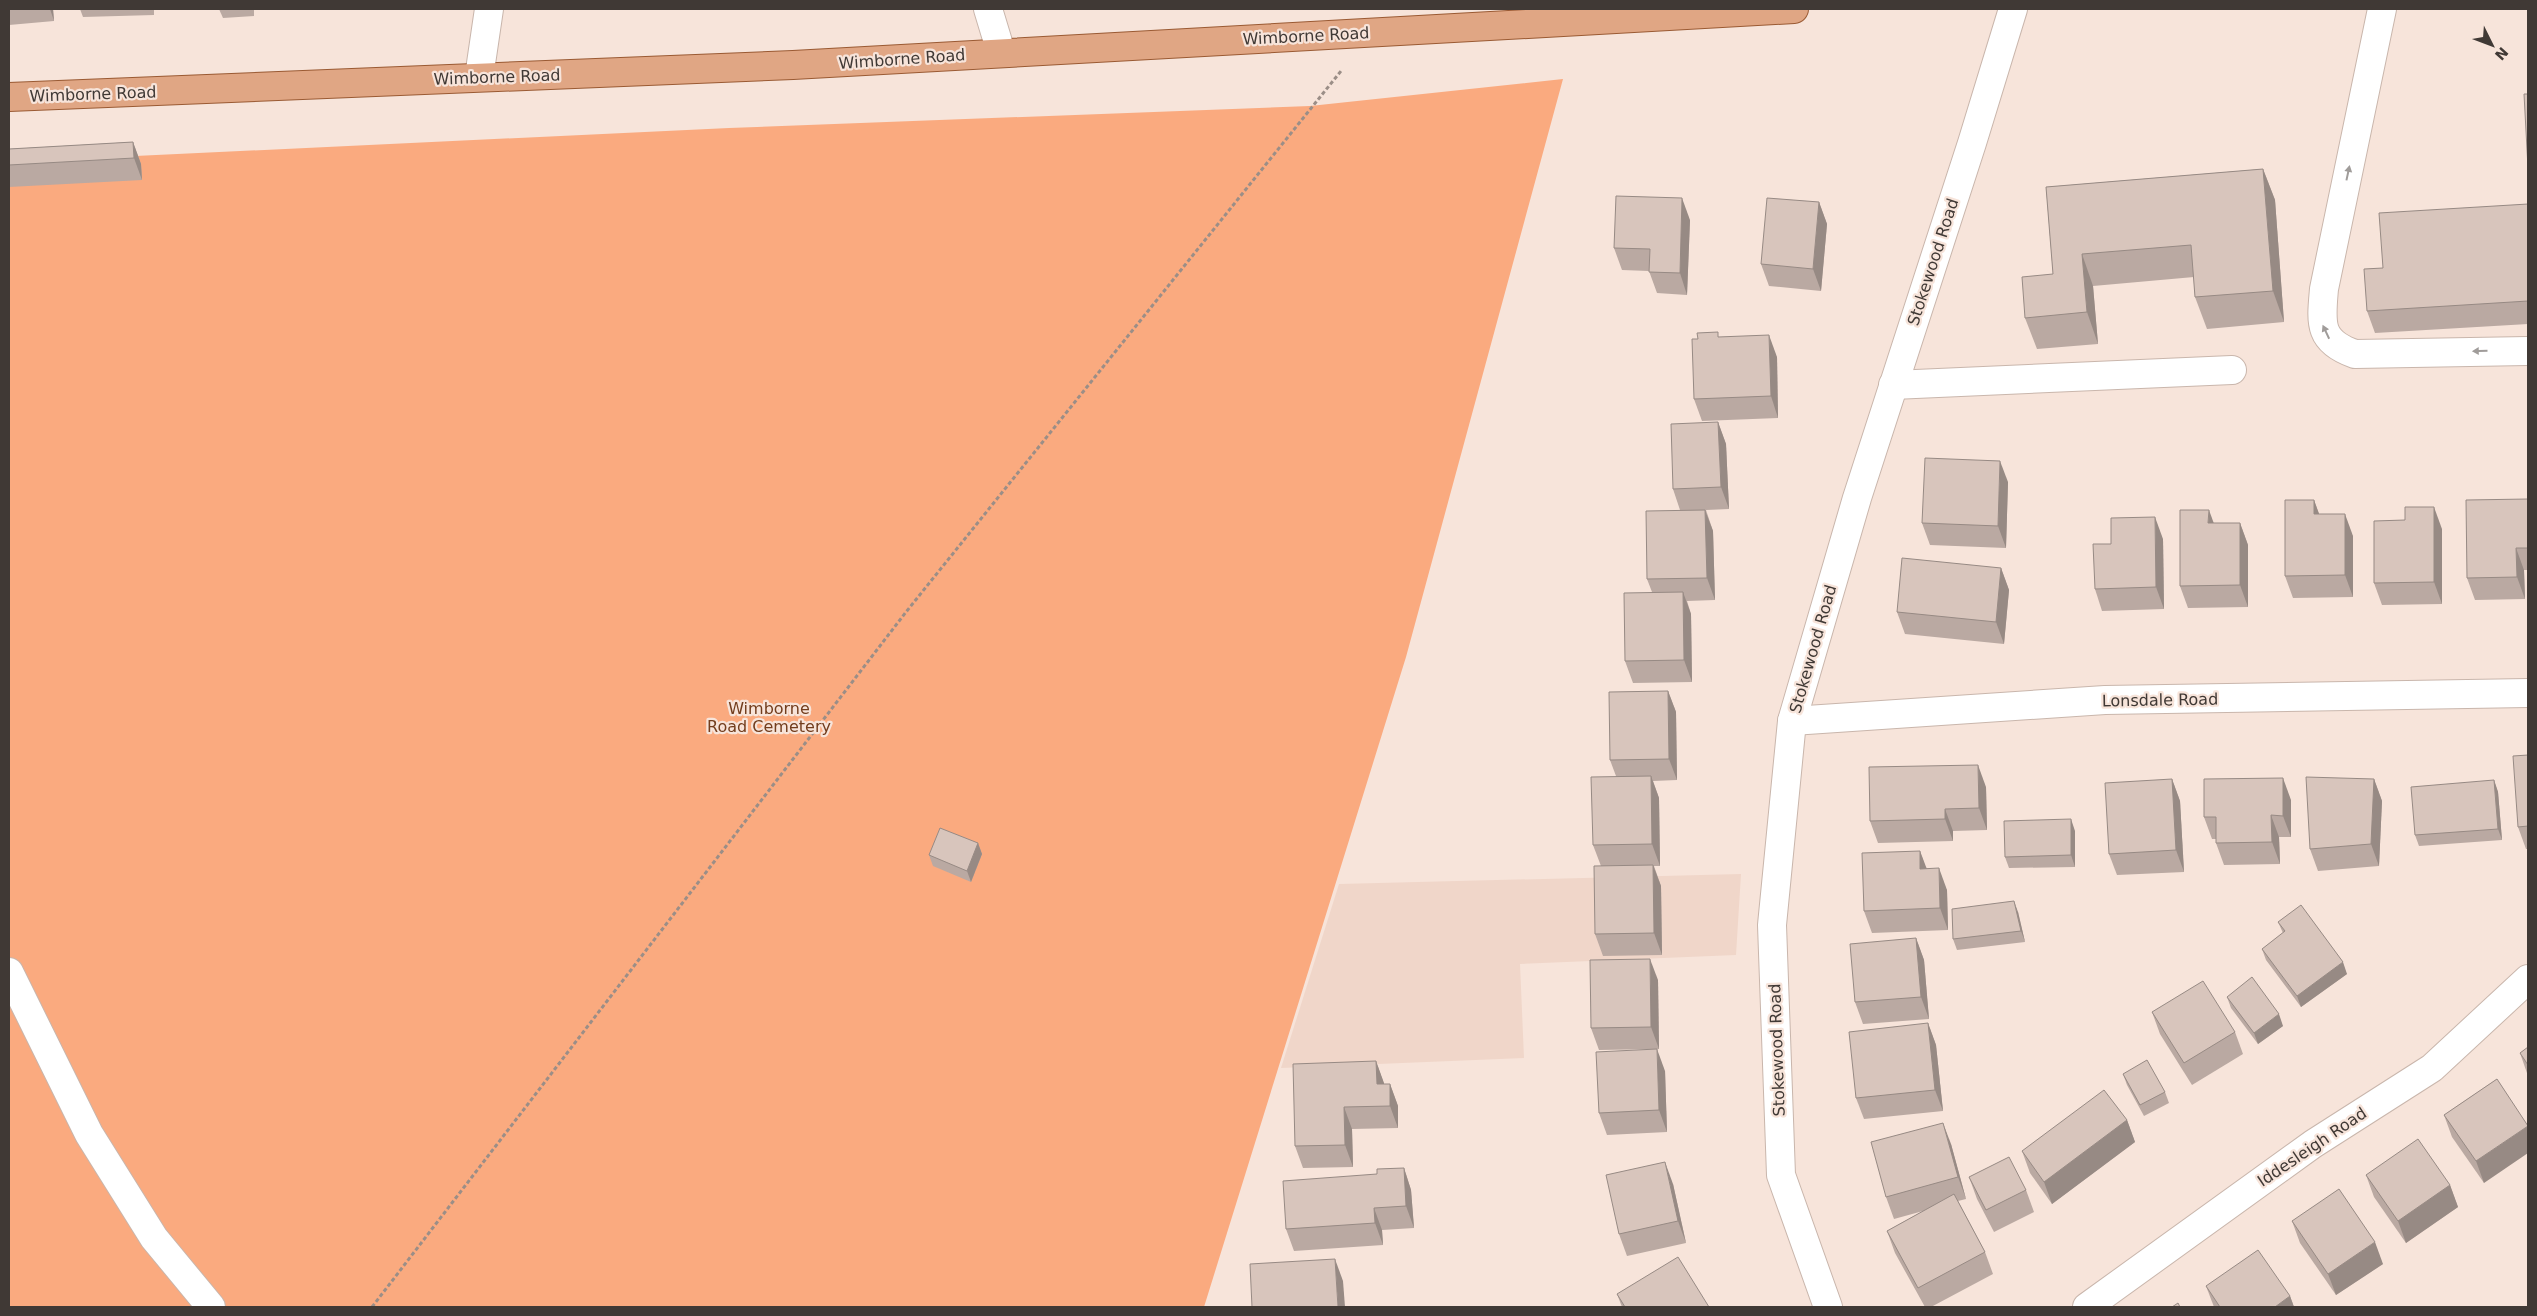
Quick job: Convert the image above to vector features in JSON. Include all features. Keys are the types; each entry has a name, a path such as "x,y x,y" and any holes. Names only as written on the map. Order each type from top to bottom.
{"main road":[{"name":"Wimborne Road","path":"9,97 793,65 1374,32 1643,13 1794,9"}],"street":[{"path":"479,77 489,9"},
{"path":"988,9 1001,52"},
{"name":"Stokewood Road","path":"1828,1307 1781,1175 1772,925 1792,721 1857,498 2012,9"},
{"path":"2382,9 2324,288 2321,314 2326,337 2342,349 2355,354 2528,350"},
{"path":"1893,385 2232,370"},
{"name":"Lonsdale Road","path":"1792,721 2105,700 2528,693"},
{"path":"9,972 89,1134 154,1238 211,1307"},
{"name":"Iddesleigh Road","path":"2087,1307 2313,1144 2432,1068 2528,979"}],"path":[{"path":"372,1307 906,612 1310,106 1374,32"}],"shaded area":[{"path":"1741,874 1736,955 1520,964 1524,1058 1281,1068 1339,884"}],"green space":[{"name":"Wimborne Road Cemetery","path":"1563,79 1406,657 1204,1307 9,1307 9,162 729,128 1310,106"}],"building":[{"path":"2524,94 2528,94 2528,168"},
{"path":"133,142 134,158 9,165 9,149"},
{"path":"2263,169 2273,291 2195,297 2191,245 2082,254 2087,312 2025,318 2022,277 2053,274 2046,187"},
{"path":"1616,196 1682,198 1680,273 1649,272 1650,249 1614,248"},
{"path":"1767,198 1819,202 1813,269 1761,264"},
{"path":"2528,204 2528,301 2367,311 2364,269 2383,268 2379,213"},
{"path":"1718,332 1718,337 1769,335 1771,396 1694,399 1692,339 1698,339 1697,333"},
{"path":"1718,422 1721,487 1673,489 1671,424"},
{"path":"1925,458 2000,461 1998,526 1922,523"},
{"path":"2528,499 2528,548 2516,548 2517,577 2467,578 2466,500"},
{"path":"2285,500 2314,500 2314,514 2345,514 2345,575 2285,576"},
{"path":"2405,507 2434,507 2434,582 2374,583 2374,521 2405,520"},
{"path":"1705,510 1707,578 1647,579 1646,511"},
{"path":"2180,510 2209,510 2208,523 2240,523 2240,585 2180,586"},
{"path":"2155,517 2156,587 2095,589 2093,544 2111,544 2111,518"},
{"path":"1902,558 2001,568 1996,622 1897,612"},
{"path":"1683,592 1684,660 1625,661 1624,593"},
{"path":"1668,691 1669,759 1610,760 1609,692"},
{"path":"2528,755 2528,826 2518,827 2513,756"},
{"path":"1978,765 1979,808 1945,809 1945,819 1870,821 1869,767"},
{"path":"1651,776 1652,844 1593,845 1591,777"},
{"path":"2306,777 2374,779 2371,844 2310,849"},
{"path":"2283,778 2283,816 2271,815 2272,842 2216,843 2216,817 2204,817 2204,779"},
{"path":"2172,779 2176,850 2109,854 2105,783"},
{"path":"2494,780 2498,829 2415,835 2411,787"},
{"path":"2071,819 2071,855 2005,857 2004,821"},
{"path":"940,828 978,843 967,871 929,855"},
{"path":"1920,851 1920,869 1939,868 1940,908 1864,911 1862,853"},
{"path":"1653,865 1654,933 1595,934 1594,866"},
{"path":"2014,901 2021,931 1953,939 1952,909"},
{"path":"2301,905 2343,962 2297,996 2262,949 2285,931 2278,922"},
{"path":"1916,938 1921,997 1855,1002 1850,944"},
{"path":"1650,959 1651,1027 1591,1028 1590,960"},
{"path":"2252,977 2279,1014 2254,1033 2227,997"},
{"path":"2203,981 2235,1032 2184,1063 2152,1012"},
{"path":"1928,1023 1935,1090 1856,1098 1849,1032"},
{"path":"2528,1047 2528,1065 2520,1053"},
{"path":"1657,1049 1659,1110 1599,1113 1596,1052"},
{"path":"2147,1060 2165,1092 2140,1105 2123,1074"},
{"path":"1376,1061 1377,1084 1390,1084 1390,1106 1344,1107 1345,1145 1295,1146 1293,1064"},
{"path":"2497,1079 2528,1126 2476,1161 2444,1115"},
{"path":"2104,1090 2127,1120 2044,1182 2022,1151"},
{"path":"1943,1123 1958,1177 1886,1197 1871,1142"},
{"path":"2418,1139 2450,1185 2398,1221 2366,1175"},
{"path":"2009,1157 2026,1190 1986,1210 1969,1177"},
{"path":"1665,1162 1678,1221 1619,1234 1606,1175"},
{"path":"1404,1168 1406,1206 1374,1208 1375,1223 1286,1229 1283,1181 1377,1174 1377,1169"},
{"path":"2339,1189 2375,1242 2328,1274 2292,1221"},
{"path":"1954,1194 1985,1252 1918,1288 1887,1231"},
{"path":"2258,1250 2290,1296 2275,1307 2220,1307 2206,1286"},
{"path":"1678,1257 1709,1307 1625,1307 1617,1294"},
{"path":"1335,1259 1338,1307 1252,1307 1250,1264"},
{"path":"2178,1303 2180,1307 2172,1307"}]}
